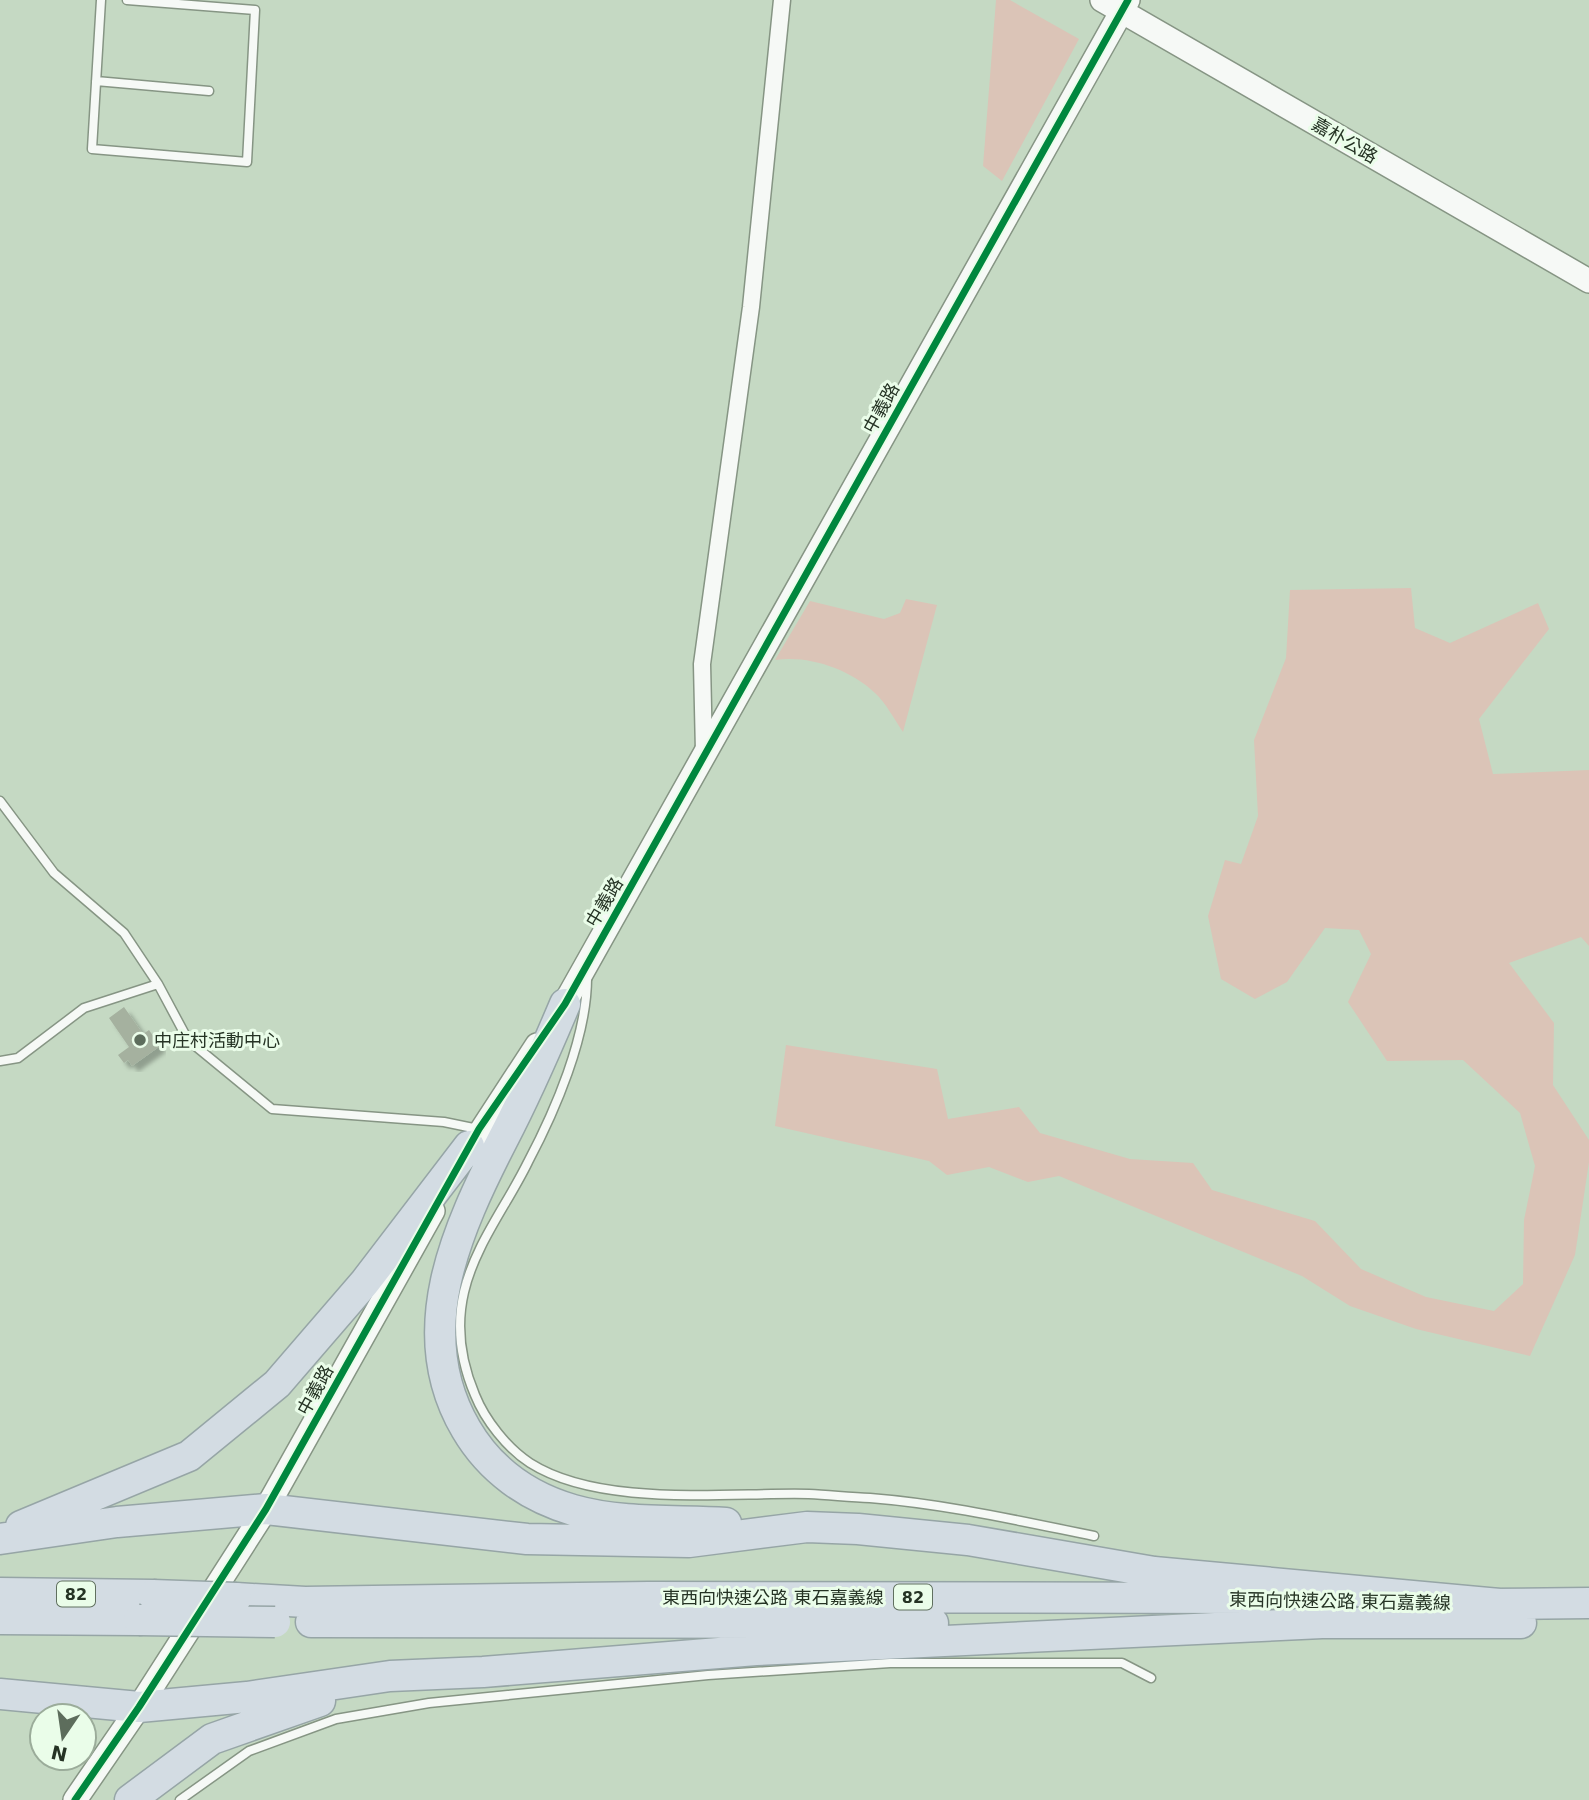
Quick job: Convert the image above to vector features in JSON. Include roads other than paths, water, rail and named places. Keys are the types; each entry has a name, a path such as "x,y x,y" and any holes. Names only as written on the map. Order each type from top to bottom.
{"highway":[{"path":"0,1537 84,1497 189,1456 267,1392 365,1282 484,1139 565,1004"},
{"path":"484,1139 446,1270 441,1318 442,1369 463,1423 478,1450 502,1474 534,1495 573,1510 613,1517 903,1531 1154,1572 1510,1605"},
{"path":"0,1537 117,1522 267,1509 527,1539 689,1542 807,1527"},
{"name":"東西向快速公路 東石嘉義線","path":"0,1594 275,1622 1589,1623"},
{"name":"東西向快速公路 東石嘉義線","path":"0,1619 236,1598 305,1602 649,1597 1322,1598 1510,1605 1589,1603"},
{"path":"0,1695 139,1707 247,1697 390,1676 483,1672 756,1650 1322,1623"},
{"path":"130,1800 212,1739 311,1702 483,1672"}],"street":[{"path":"704,759 702,664 751,307 782,0"},
{"name":"中義路","path":"565,1004 704,759 1117,4"},
{"name":"嘉朴公路","path":"1117,4 1589,281"},
{"name":"中義路","path":"75,1800 139,1707 267,1509 484,1139"}],"lane":[{"path":"101,0 92,149 247,162 255,10 127,0"},
{"path":"96,81 209,91"},
{"path":"0,801 54,873 124,933 158,984 188,1040 272,1110 444,1122 484,1139"},
{"path":"587,962 587,991 570,1068 529,1161 487,1235 464,1293 461,1354 481,1409 499,1433 529,1462 577,1483 601,1489 711,1495 810,1494 914,1501 1094,1536"},
{"path":"0,1061 18,1058 84,1008 158,984"},
{"path":"180,1800 249,1751 336,1719 429,1703 708,1675 890,1663 1122,1663 1151,1678"}],"place":[{"name":"中庄村活動中心","path":"140,1040"}]}
